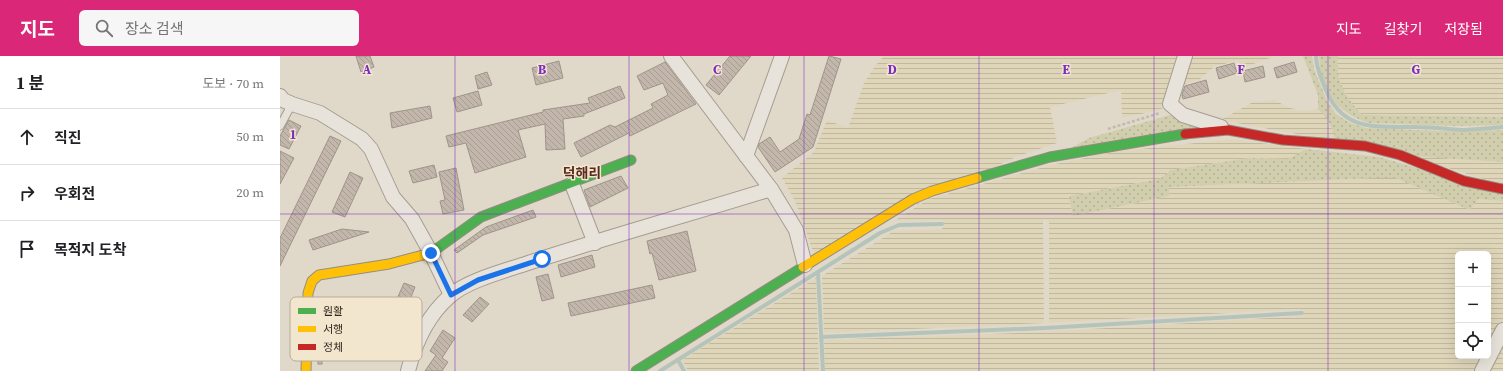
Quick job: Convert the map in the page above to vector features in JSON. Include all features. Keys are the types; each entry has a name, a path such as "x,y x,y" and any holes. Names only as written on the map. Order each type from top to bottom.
{"street":[{"path":"671,56 771,189 796,230 805,265"},
{"path":"746,156 782,56"},
{"path":"1185,56 1170,104 1183,115 1228,130 1283,140 1365,146 1400,155 1464,181 1503,189"},
{"path":"280,96 283,100 292,104 320,113 362,139 371,149 393,197 412,220 431,253 451,295"},
{"path":"636,371 805,265 913,200 932,191 1050,157 1192,133 1228,130"},
{"path":"308,297 312,281 319,274 389,264 431,253 481,217 572,184 631,160"},
{"path":"572,184 595,243"},
{"path":"422,334 428,322 451,295 478,280 771,189"},
{"path":"1482,371 1503,330"},
{"path":"306,361 306,371"},
{"path":"408,371 410,361"}],"lane":[{"path":"280,126 292,104"}],"shaded area":[{"path":"884,56 1182,56 1168,105 1159,110 1122,118 1121,90 1050,107 1057,143 1018,156 814,254 795,201 782,178 814,152 827,120 848,128 864,83 875,66"},
{"path":"1189,56 1273,57 1242,68 1238,60 1214,67 1200,79 1178,86"},
{"path":"1303,56 1312,56 1314,69 1327,101 1336,114 1350,123 1366,128 1464,132 1503,130 1503,162 1410,156 1335,141 1330,124 1318,109 1318,95"},
{"path":"1319,56 1338,56 1338,73 1340,81 1351,102 1362,115 1503,117 1503,125 1456,126 1370,123 1358,119 1348,114 1332,99 1323,80"},
{"path":"1338,56 1503,56 1503,117 1362,115 1348,100 1340,83 1337,64"},
{"path":"1274,100 1290,108 1305,111 1318,109 1326,116 1328,124 1335,132 1335,141 1221,120 1253,102"},
{"path":"1174,114 1218,129 1064,152 1089,138"},
{"path":"1232,139 1306,149 1288,159 1249,158 1171,170 1160,179 1069,196 1073,216 1169,196 1169,187 1374,178 1396,178 1423,188 1478,199 1503,201 1503,319 1491,343 1491,251 1455,251 1455,359 1484,359 1478,371 825,371 824,340 1043,332 1302,316 1305,312 1300,309 1049,323 1049,221 1043,219 1044,323 824,333 822,276 894,231 942,229 944,225 942,220 894,221 929,199 1051,165 1114,152"},
{"path":"1306,149 1379,157 1503,193 1503,201 1478,199 1470,210 1396,178 1374,178 1169,187 1169,196 1073,216 1069,196 1160,179 1171,170 1249,158 1288,159"},
{"path":"1410,156 1503,162 1503,185"},
{"path":"816,278 819,371 688,371 682,360"},
{"path":"1503,345 1503,371 1491,371"}],"building":[{"path":"356,56 370,56 374,67 361,72"},
{"path":"730,56 751,56 719,95 706,85"},
{"path":"829,56 841,59 813,147 775,172 758,147 759,144 770,137 780,152 799,139 807,114 810,115"},
{"path":"559,61 563,78 536,85 532,68"},
{"path":"665,62 696,104 630,136 629,133 581,157 574,143 610,125 615,127 653,108 651,104 668,95 663,83 644,90 637,76"},
{"path":"1294,62 1297,72 1277,78 1274,68"},
{"path":"1234,63 1237,73 1219,79 1216,68"},
{"path":"1263,66 1265,77 1245,82 1243,71"},
{"path":"487,72 492,85 478,89 475,76"},
{"path":"1206,80 1209,92 1183,99 1182,95 1185,86"},
{"path":"620,86 625,98 584,114 584,116 563,119 565,149 546,150 545,124 518,130 526,157 475,173 466,143 449,147 446,136 543,112 543,110 590,103 588,98"},
{"path":"478,91 482,105 457,112 453,98"},
{"path":"430,106 432,118 392,128 390,113"},
{"path":"289,120 301,126 289,149 280,145 280,136"},
{"path":"330,136 341,141 280,266 280,238"},
{"path":"280,151 294,158 280,184"},
{"path":"434,165 437,177 413,183 409,171"},
{"path":"456,168 464,210 443,214 440,201 445,200 439,172"},
{"path":"350,172 363,178 345,217 332,212"},
{"path":"621,176 628,188 590,207 584,190"},
{"path":"533,210 536,217 483,235 457,253 454,250 486,227"},
{"path":"342,229 369,232 313,250 309,240"},
{"path":"687,231 696,271 659,280 652,253 650,254 647,241"},
{"path":"592,255 595,267 561,277 558,265"},
{"path":"548,274 554,298 542,301 536,277"},
{"path":"404,283 415,287 411,297 398,297"},
{"path":"652,285 655,298 571,316 568,303"},
{"path":"480,297 489,304 472,322 463,315"},
{"path":"443,330 455,338 442,358 448,362 442,371 425,371 436,355 430,351"},
{"path":"318,361 322,361 322,364 318,364"}],"waterway":[{"path":"1316,56 1319,72 1332,103 1341,113 1351,120 1362,124 1388,127 1428,127 1460,130 1503,127"},
{"path":"660,371 880,233 899,225 942,224"},
{"path":"818,273 823,371"},
{"path":"821,337 1045,328 1302,313"},
{"path":"678,360 684,371"}],"traffic: fast":[{"path":"977,178 1050,157 1185,134"},
{"path":"423,255 431,253 481,217 631,160"},
{"path":"636,371 803,267"}],"traffic: slow":[{"path":"803,267 913,199 932,191 977,178"},
{"path":"308,297 312,281 319,275 389,264 423,255"},
{"path":"306,361 306,371"}],"traffic: jam":[{"path":"1185,134 1228,130 1283,140 1365,146 1400,155 1464,181 1503,189"}],"district":[{"name":"덕해리","path":"582,173"}],"route":[{"path":"431,253 451,295 478,280 542,259"}]}
